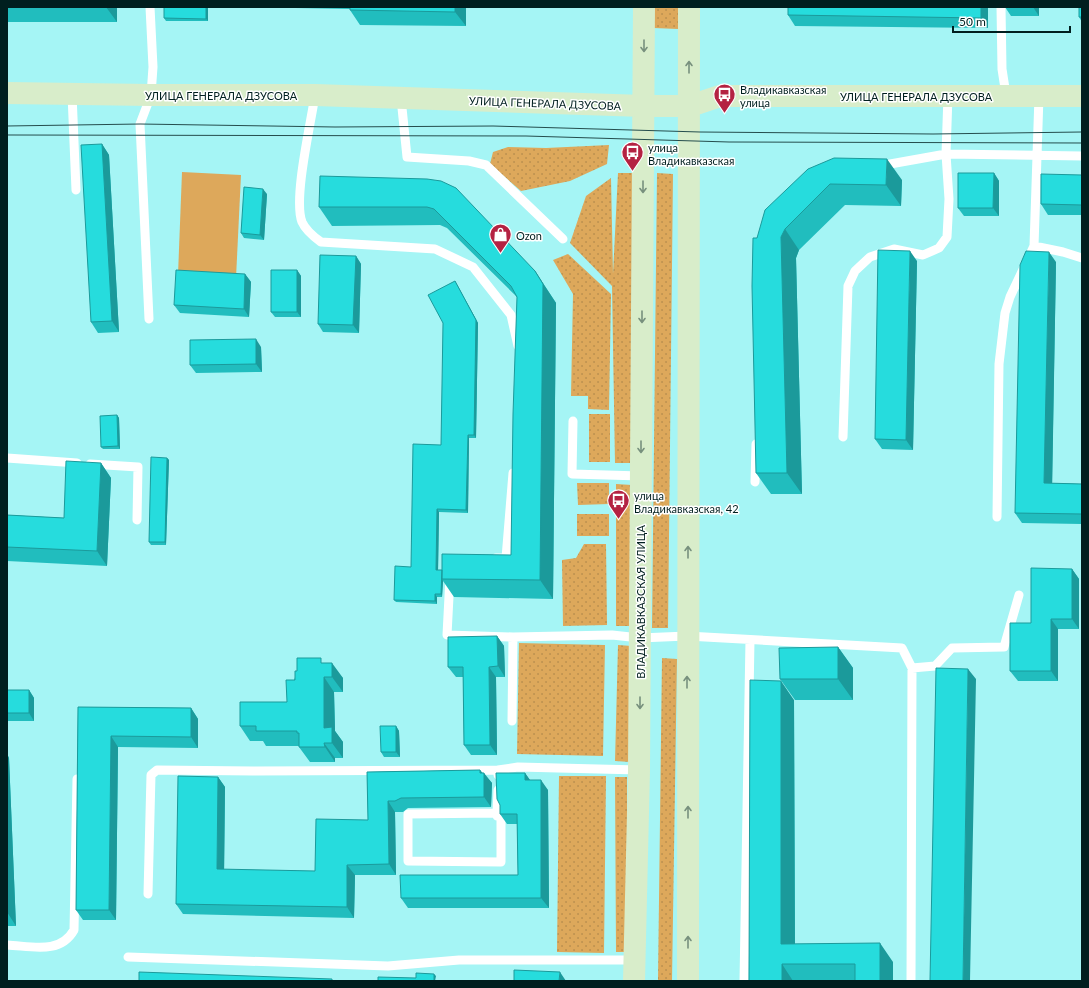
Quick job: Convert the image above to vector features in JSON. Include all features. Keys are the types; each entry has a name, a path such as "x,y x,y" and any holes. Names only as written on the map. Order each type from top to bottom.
{"main road":[{"name":"ВЛАДИКАВКАЗСКАЯ УЛИЦА","path":"635,971 639,770 644,7"},
{"path":"688,981 687,636 690,106 689,7"},
{"name":"УЛИЦА ГЕНЕРАЛА ДЗУСОВА","path":"7,93 72,93 151,96 315,95 644,106 690,106 720,96 1082,96"}],"lane":[{"path":"149,319 140,124 151,96 153,67 150,7"},
{"path":"1001,7 1002,69 1006,95"},
{"path":"72,93 76,190"},
{"path":"315,95 298,203 302,223 309,232 321,242 435,249 473,267 511,315 519,349 519,357"},
{"path":"843,437 848,286 855,271 870,257 894,249 923,255 939,248 947,237 949,220 946,154 948,95"},
{"path":"997,517 999,364 1005,313 1010,297 1034,246 1039,96"},
{"path":"402,98 407,157 469,161 486,165 563,239"},
{"path":"872,168 946,154 1082,156"},
{"path":"1034,246 1063,252 1082,258"},
{"path":"573,421 572,474 641,476"},
{"path":"755,482 756,434"},
{"path":"7,458 138,467 137,520"},
{"path":"490,558 506,558 514,462"},
{"path":"450,566 447,634 513,637 612,635 640,638 687,636 902,648 912,668 911,981"},
{"path":"912,668 935,666 952,648 1004,647 1019,595"},
{"path":"512,721 513,637"},
{"path":"744,981 750,640"},
{"path":"148,894 151,775 157,770 498,770 518,767 639,770"},
{"path":"497,813 408,814 408,861 501,862 501,816 497,816 498,770"},
{"path":"7,945 53,948 63,944 74,930 78,779"},
{"path":"128,957 388,966 459,960 635,971"}],"shaded area":[{"path":"654,7 678,7 678,29 654,28"},
{"path":"609,145 607,164 570,181 521,191 490,164 493,152 508,147 546,148"},
{"path":"182,172 241,175 236,278 178,275"},
{"path":"618,173 638,173 636,463 615,463 612,286 570,243 586,196 611,178 613,274"},
{"path":"657,173 673,174 668,628 652,628"},
{"path":"568,254 611,294 609,410 588,409 588,396 571,396 573,294 553,260"},
{"path":"589,414 610,414 610,462 589,462"},
{"path":"577,483 609,483 609,504 578,505"},
{"path":"616,484 632,485 632,626 616,626"},
{"path":"577,514 609,514 609,536 577,536"},
{"path":"584,544 606,544 607,625 563,626 562,560 576,558"},
{"path":"519,643 605,645 603,756 517,754"},
{"path":"618,645 632,646 630,762 615,761"},
{"path":"662,658 677,659 672,981 658,981"},
{"path":"559,776 606,776 604,953 557,952"},
{"path":"615,777 627,777 627,952 616,952"}],"building":[{"path":"164,7 206,7 206,19 164,18"},
{"path":"350,7 455,7 455,12 350,10"},
{"path":"788,7 981,7 981,18 788,15"},
{"path":"1079,7 1082,7 1082,17 1079,17"},
{"path":"102,144 112,321 91,322 81,145"},
{"path":"834,158 887,159 886,185 830,184 785,229 781,237 787,473 756,473 752,286 753,238 757,238 765,210 808,169"},
{"path":"958,173 994,173 993,208 958,208"},
{"path":"1041,174 1082,175 1082,205 1041,204"},
{"path":"320,176 427,179 441,181 456,188 535,271 543,284 540,580 442,579 442,554 511,555 513,414 517,297 511,286 434,209 427,207 319,207"},
{"path":"244,187 263,189 260,235 241,233"},
{"path":"878,250 910,251 906,440 875,439"},
{"path":"1026,251 1049,252 1044,483 1082,484 1082,514 1015,513 1020,265"},
{"path":"320,255 356,256 353,325 318,324"},
{"path":"176,270 245,274 244,309 174,305"},
{"path":"271,270 297,270 297,312 271,312"},
{"path":"455,281 476,320 474,435 468,435 466,510 437,509 436,570 442,570 441,594 435,594 435,601 394,600 395,566 411,567 413,444 441,445 443,323 428,295"},
{"path":"256,339 256,364 190,365 190,340"},
{"path":"117,415 118,446 101,447 100,416"},
{"path":"151,457 167,458 165,542 149,542"},
{"path":"66,461 101,463 97,551 7,547 7,515 64,518"},
{"path":"1031,568 1072,569 1072,619 1051,619 1051,671 1010,671 1010,623 1031,623"},
{"path":"497,636 498,666 489,667 490,745 464,745 463,667 448,667 448,637"},
{"path":"838,647 838,679 780,679 779,648"},
{"path":"297,658 321,658 321,663 332,663 332,677 324,677 324,728 332,727 332,743 324,743 325,747 299,747 299,733 297,733 297,731 256,731 256,726 240,726 240,702 287,702 286,680 295,680"},
{"path":"936,668 968,669 963,981 930,981"},
{"path":"750,680 781,681 781,944 880,943 880,981 855,981 855,964 782,964 782,981 749,981"},
{"path":"7,690 29,690 29,713 7,713"},
{"path":"78,707 191,708 191,737 111,736 109,910 76,910"},
{"path":"380,726 396,726 396,752 381,752"},
{"path":"480,770 480,773 484,773 484,797 401,798 395,801 388,801 389,864 347,865 347,907 176,904 178,776 218,777 217,869 315,871 316,819 368,820 367,772"},
{"path":"496,773 525,773 525,780 541,780 541,898 401,898 400,875 518,875 517,814 500,814 500,805 497,799"},
{"path":"514,970 560,972 559,981 514,981"},
{"path":"139,972 332,979 332,981 139,981"},
{"path":"416,973 434,974 434,981 378,981 378,977 416,978"}],"tram line":[{"path":"7,126 140,124 335,127 493,126 700,132 933,134 1082,132"},
{"path":"7,135 526,136 729,142 1082,143"}],"place":[{"name":"Владикавказская улица","path":"724,114"},
{"name":"улица Владикавказская","path":"633,172"},
{"name":"Ozon","path":"501,254"},
{"name":"улица Владикавказская, 42","path":"619,520"}]}
